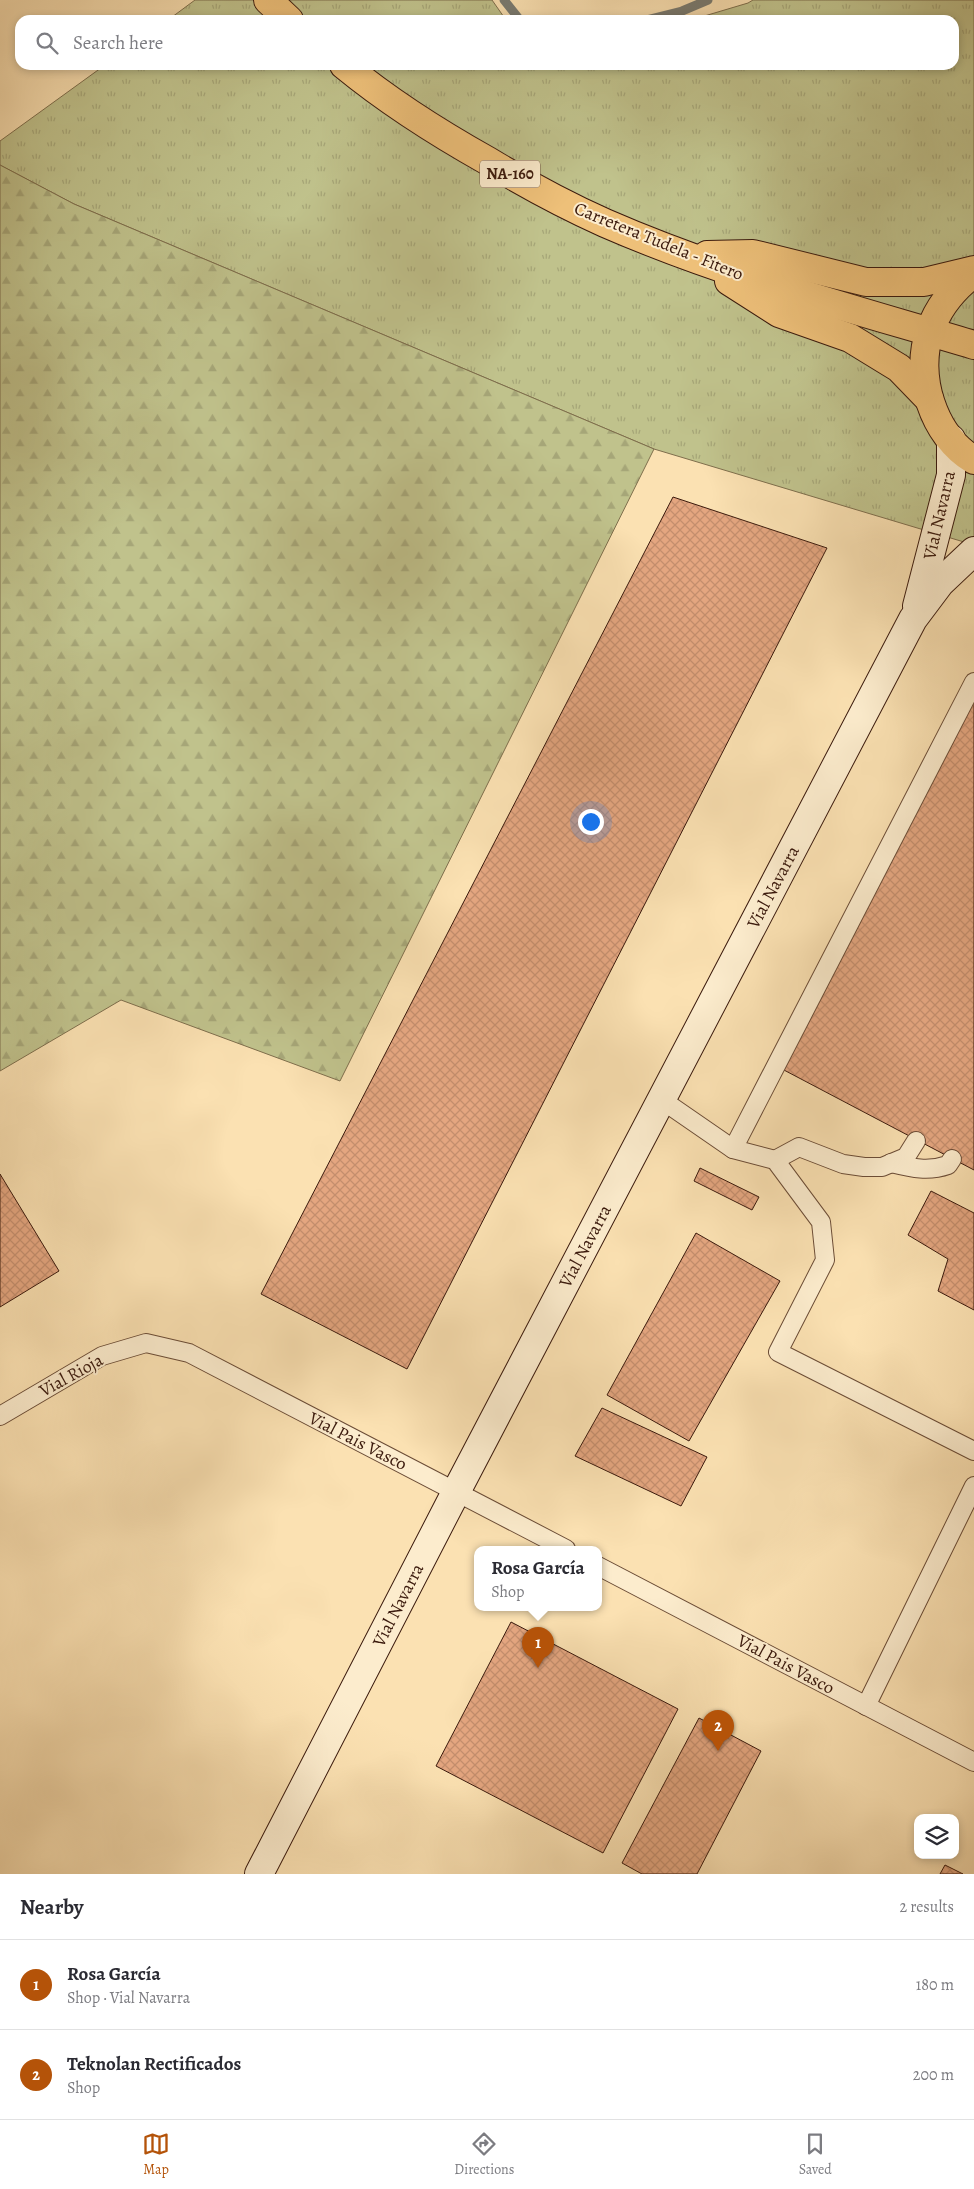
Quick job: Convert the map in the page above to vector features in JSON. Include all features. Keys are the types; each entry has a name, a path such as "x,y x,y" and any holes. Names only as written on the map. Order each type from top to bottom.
{"main road":[{"path":"268,0 284,15"},
{"name":"Carretera Tudela - Fitero","path":"350,70 445,136 530,186 605,223 690,256 784,289 974,345"},
{"path":"690,256 753,254 866,282 924,282 974,272"},
{"path":"690,256 779,313 850,338 898,368 929,399"},
{"path":"974,272 958,285 940,309 929,332 924,365 929,399 938,420 951,440 974,460"}],"street":[{"name":"Vial Navarra","path":"913,619 951,475 951,440"},
{"name":"Vial Navarra","path":"259,1874 456,1492 913,619 940,583 974,551"}],"lane":[{"path":"733,1150 974,682"},
{"path":"662,1100 733,1150 775,1160 821,1222 825,1260 778,1352 974,1450"},
{"path":"775,1160 799,1147 843,1164 864,1167 882,1166 906,1157 916,1141"},
{"path":"891,1163 922,1170 948,1165 952,1159"},
{"name":"Vial Pais Vasco","path":"146,1342 189,1353 560,1546"},
{"name":"Vial Rioja","path":"0,1416 102,1356 146,1342"},
{"path":"866,1706 974,1486"},
{"name":"Vial Pais Vasco","path":"602,1568 974,1762"}],"green space":[{"path":"195,0 492,0 502,15 175,15"},
{"path":"753,0 974,0 974,545 654,449 74,204 0,165 0,141 98,70 959,70 959,15 708,15"},
{"path":"0,165 74,204 654,449 340,1081 121,1000 0,1071"}],"building":[{"path":"673,497 827,548 407,1369 261,1294"},
{"path":"974,694 974,1170 782,1069"},
{"path":"700,1168 759,1197 752,1210 694,1181"},
{"path":"0,1174 59,1271 0,1307"},
{"path":"931,1191 974,1213 974,1310 938,1291 948,1259 908,1235"},
{"path":"696,1233 780,1281 689,1441 607,1395"},
{"path":"602,1408 707,1457 681,1506 575,1456"},
{"path":"511,1622 678,1709 603,1853 436,1766"},
{"path":"699,1718 761,1751 697,1874 642,1874 622,1863"},
{"path":"945,1865 963,1874 940,1874"}],"waterway":[{"path":"504,0 516,15"},
{"path":"666,15 682,11 708,0"}],"place":[{"name":"Rosa García","path":"538,1668"},
{"name":"Teknolan Rectificados","path":"718,1751"}]}
